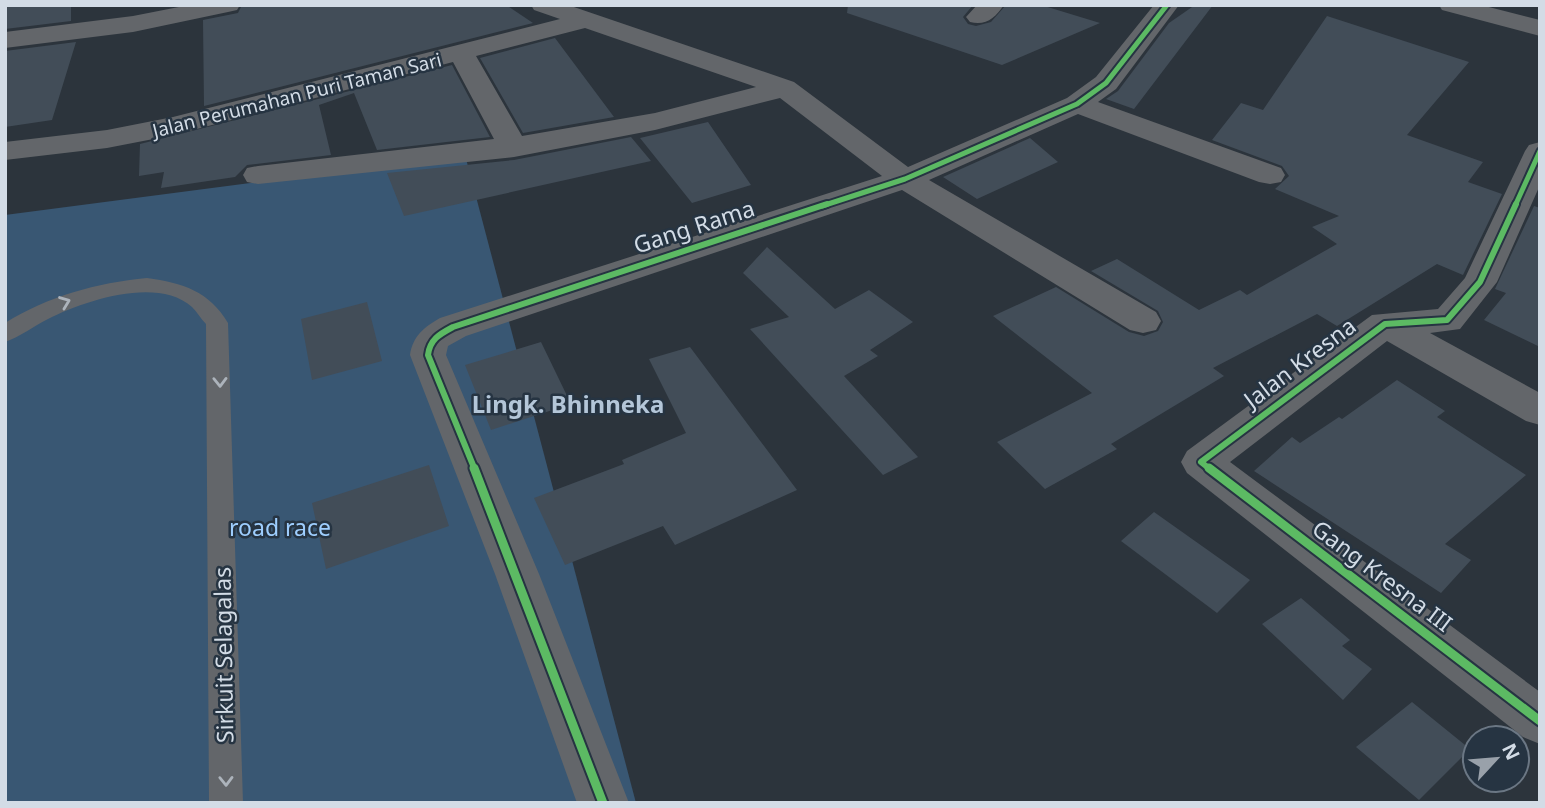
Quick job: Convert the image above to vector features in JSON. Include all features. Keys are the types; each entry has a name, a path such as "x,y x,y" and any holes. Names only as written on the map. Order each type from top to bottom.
{"street":[{"path":"5,40 133,24 228,5"},
{"path":"543,5 784,88 905,179 1143,321"},
{"name":"Gang Rama","path":"603,803 517,573 428,355 429,345 434,337 465,323 905,179 1077,104 1106,83 1167,5"},
{"path":"1451,5 1540,28"},
{"name":"Jalan Perumahan Puri Taman Sari","path":"5,151 138,134 462,54 586,20"},
{"path":"462,54 514,148"},
{"path":"258,175 514,148 678,117 784,88"},
{"path":"1077,104 1270,176"},
{"name":"Jalan Kresna","path":"1201,462 1385,324 1447,320 1461,308 1529,201 1540,151"},
{"path":"1385,324 1540,411"},
{"name":"Gang Kresna III","path":"1201,462 1540,721"}],"lane":[{"name":"Sirkuit Selagalas","path":"5,334 61,303 122,287 161,288 184,293 203,303 217,323 226,803"}],"green space":[{"name":"road race","path":"465,155 636,803 5,803 5,215"}],"building":[{"path":"5,5 71,5 71,21 5,29"},
{"path":"242,5 506,5 533,23 204,106 203,20 238,13"},
{"path":"848,5 973,5 963,17 968,24 976,26 991,22 1006,5 1041,5 1100,23 1002,65 847,13"},
{"path":"1195,5 1213,5 1134,109 1106,99 1118,91 1169,23"},
{"path":"1327,16 1469,62 1407,135 1483,162 1468,182 1502,194 1463,275 1437,264 1337,326 1317,314 1213,368 1224,376 1111,444 1117,449 1045,489 997,442 1092,393 993,316 1056,287 1129,332 1144,336 1158,331 1163,322 1158,311 1091,271 1117,259 1199,310 1240,290 1247,295 1337,244 1312,227 1339,216 1275,189 1289,176 1282,166 1212,140 1241,103 1263,110"},
{"path":"555,38 614,117 523,133 480,58"},
{"path":"76,42 52,120 5,127 5,51"},
{"path":"452,65 490,137 377,150 354,93 319,105 331,155 247,165 235,177 161,188 164,172 139,176 140,144"},
{"path":"708,122 751,185 692,203 640,138"},
{"path":"631,137 651,161 404,216 387,173 514,160"},
{"path":"1030,138 1058,162 977,199 943,177"},
{"path":"1534,206 1540,208 1540,347 1484,320 1506,293 1495,289"},
{"path":"767,247 835,309 869,290 913,322 870,350 878,356 844,376 918,457 883,475 750,329 789,317 743,273"},
{"path":"367,302 382,361 312,380 301,319"},
{"path":"541,342 571,404 491,430 465,365"},
{"path":"690,347 797,490 675,545 663,526 565,565 534,498 624,464 622,460 686,433 649,359"},
{"path":"1397,380 1445,411 1437,417 1526,475 1445,544 1471,560 1441,593 1254,471 1292,437 1300,443 1339,417 1342,419"},
{"path":"429,465 449,526 326,569 312,503"},
{"path":"1154,512 1250,580 1217,613 1121,541"},
{"path":"1301,598 1350,640 1342,646 1372,669 1343,700 1262,624"},
{"path":"1412,702 1461,742 1461,758 1419,800 1356,747"}],"cycle path":[{"path":"603,803 517,574 428,355 433,341 453,327 905,179 1077,104 1106,83 1167,5"},
{"path":"1540,151 1480,282 1447,320 1385,324 1201,462 1540,721"}],"district":[{"name":"Lingk. Bhinneka","path":"568,405"}]}
